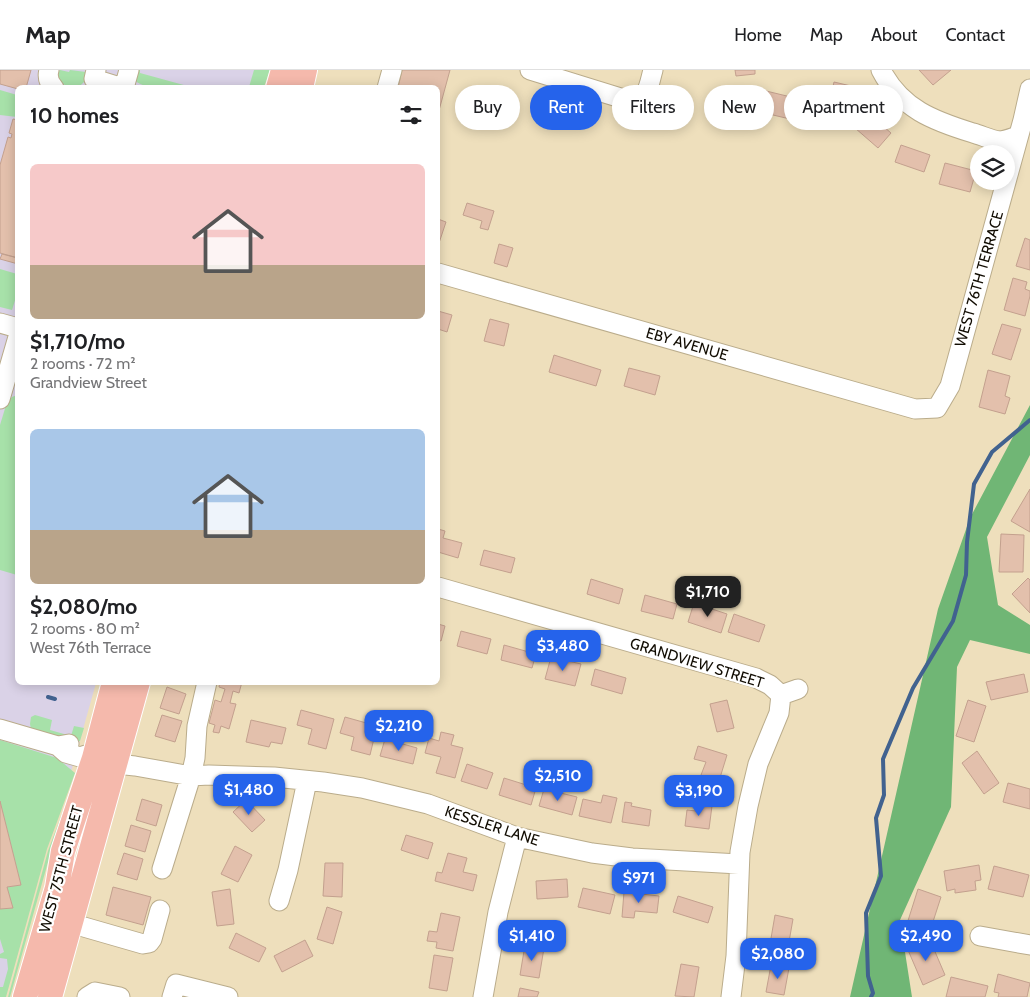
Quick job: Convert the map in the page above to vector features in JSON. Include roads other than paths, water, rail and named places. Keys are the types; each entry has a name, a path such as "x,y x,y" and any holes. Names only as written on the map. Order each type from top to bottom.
{"main road":[{"path":"279,85 283,70"},
{"path":"303,85 306,70"},
{"name":"WEST 75TH STREET","path":"50,997 70,923 113,685"},
{"name":"WEST 75TH STREET","path":"25,997 56,888 63,851 99,759 136,685"}],"street":[{"path":"49,70 49,80 52,85"},
{"path":"125,85 129,70"},
{"path":"388,85 392,70"},
{"path":"530,70 624,99 638,98 647,91 653,70"},
{"path":"881,70 896,92 912,107 930,119 999,141 1018,136"},
{"path":"94,79 114,85"},
{"name":"WEST 76TH TERRACE","path":"937,408 950,386 1030,89"},
{"name":"EBY AVENUE","path":"440,274 915,409 937,408"},
{"path":"0,323 15,327"},
{"path":"0,399 15,347"},
{"name":"GRANDVIEW STREET","path":"440,588 756,678 790,692 779,713 758,764 748,806 739,864"},
{"path":"162,869 191,776 195,758 197,726 206,685"},
{"name":"KESSLER LANE","path":"0,729 58,746 66,753 80,758 99,759 191,776 274,777 362,788 428,804 516,837 592,853 632,858 739,864"},
{"path":"279,900 288,870 307,781"},
{"path":"483,997 498,912 516,837"},
{"path":"730,997 736,956 739,864"},
{"path":"70,923 143,944 149,943 152,939 160,910"},
{"path":"980,936 1030,945"},
{"path":"172,997 176,984 228,997"},
{"path":"87,997 95,992 120,997"}],"waterway":[{"path":"871,997 873,993 868,976 866,913 881,876 876,818 884,795 883,759 913,688 953,621 966,575 967,542 974,484 992,452 1030,420"},
{"path":"48,697 55,699"}]}
